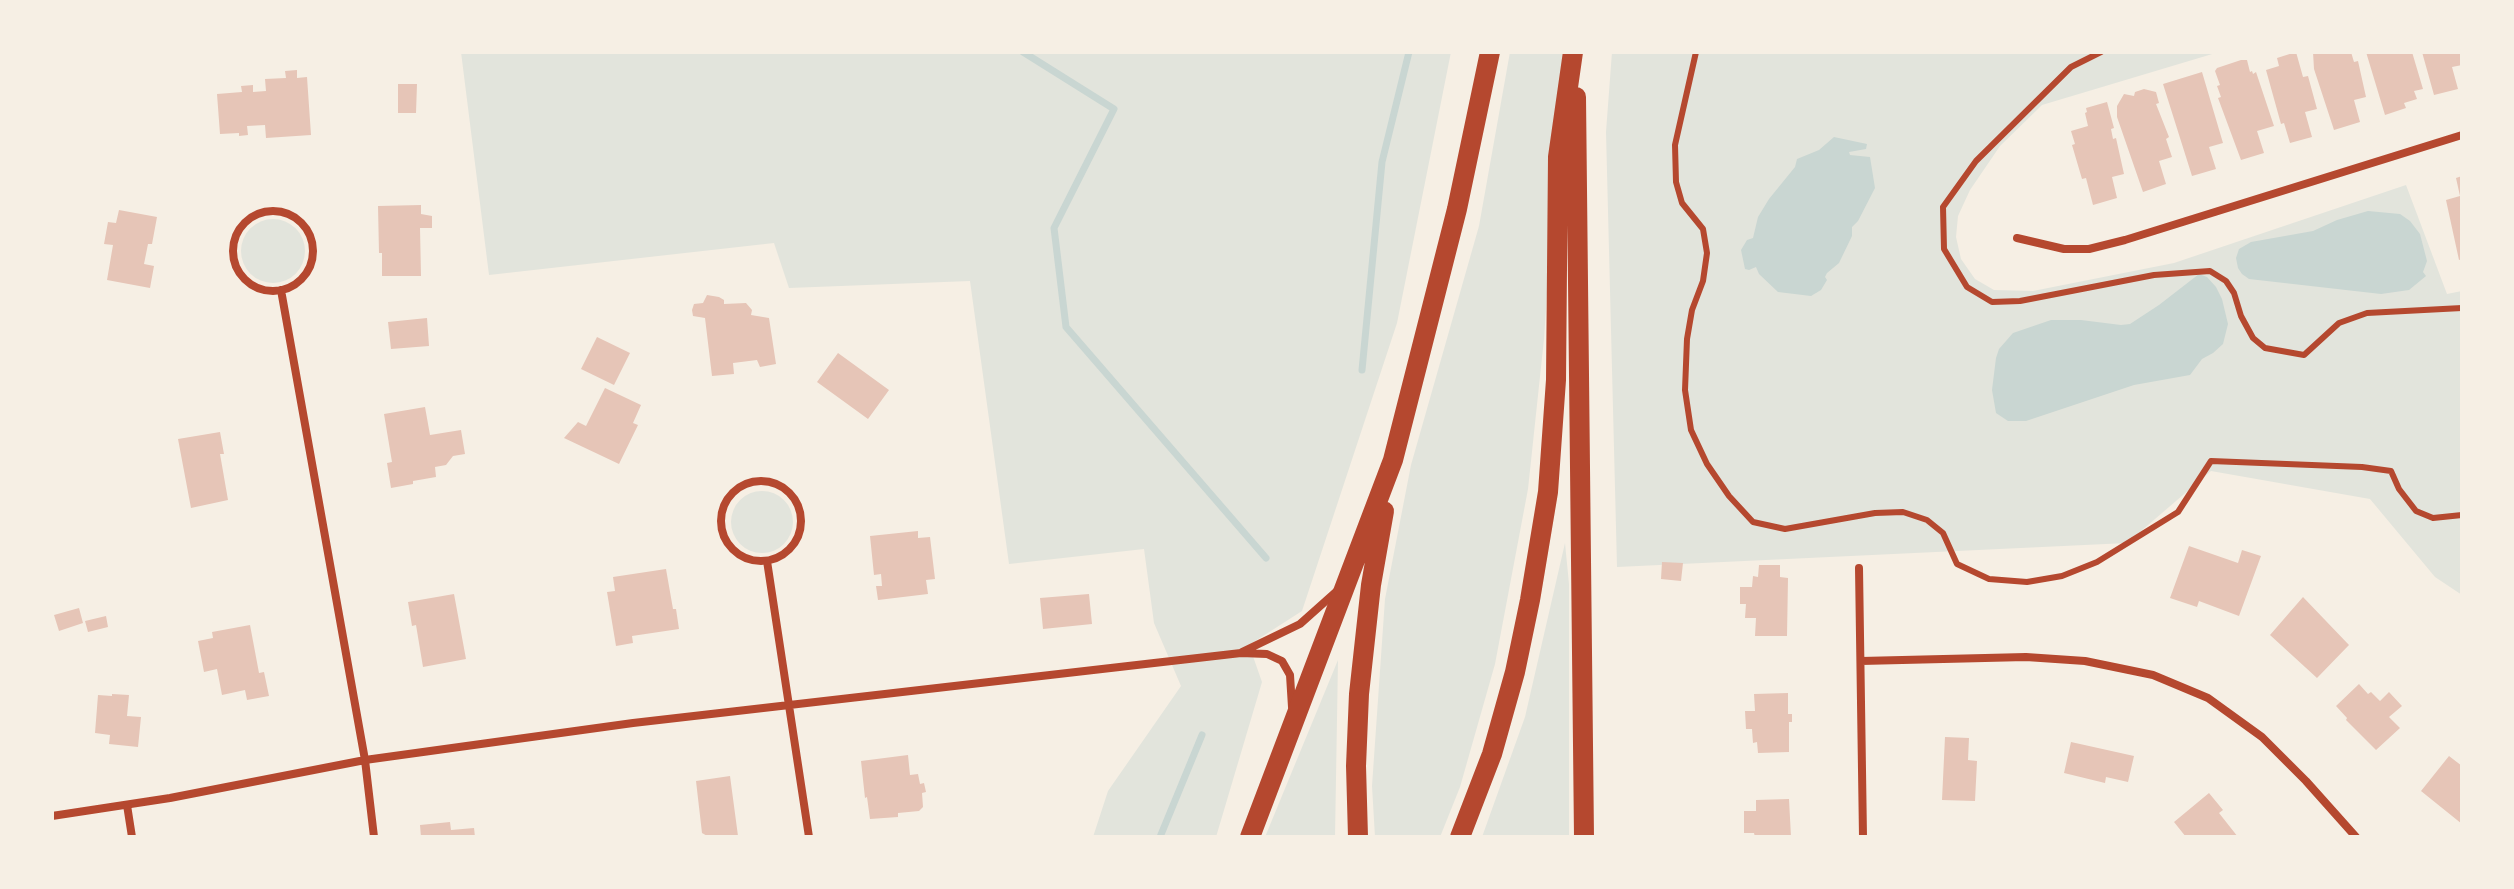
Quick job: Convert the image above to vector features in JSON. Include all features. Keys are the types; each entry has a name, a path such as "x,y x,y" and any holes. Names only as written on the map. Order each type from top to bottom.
{"highway":[{"path":"1358,837 1356,766 1362,661 1371,585 1393,460 1457,209 1490,52"},
{"path":"1460,837 1492,754 1511,686 1530,600 1546,504 1556,380 1558,157 1574,52"},
{"path":"1574,52 1584,837"},
{"path":"1250,837 1393,460"}],"street":[{"path":"2017,238 2064,249 2089,249 2462,135"},
{"path":"277,211 299,221 312,242 313,255 303,278 281,290 268,291 254,287 236,267 233,253 241,227 251,217 264,212 277,211"},
{"path":"281,290 365,760 374,837"},
{"path":"764,480 788,490 801,513 798,539 780,557 767,561 754,561 741,556 731,547 721,522 723,508 739,487 764,480"},
{"path":"767,561 809,837"},
{"path":"1859,568 1863,837"},
{"path":"1241,653 1300,624 1347,582"},
{"path":"52,816 365,760 633,723 1241,653 1267,654 1282,661 1287,668 1293,697 1291,730"},
{"path":"1861,661 2026,657 2085,661 2153,675 2208,698 2262,737 2356,837"},
{"path":"127,805 132,837"}],"lane":[{"path":"1696,52 1675,145 1676,182 1682,203 1703,229 1707,253 1703,281 1692,310 1687,339 1685,390 1691,430 1707,464 1729,496 1753,522 1785,529 1875,513 1903,512 1927,520 1943,533 1957,564 1989,579 2027,582 2062,576 2097,562 2178,512 2211,461 2391,471 2399,489 2416,511 2433,518 2462,515"},
{"path":"2101,52 2071,67 1976,161 1943,207 1944,249 1967,287 1992,302 2020,301 2154,275 2210,271 2226,281 2234,293 2241,316 2253,338 2265,348 2304,355 2339,323 2367,313 2462,308"}],"shaded area":[{"path":"461,52 1451,52 1397,323 1302,611 1249,645 1262,682 1216,837 1093,837 1108,791 1181,686 1154,623 1144,549 1009,564 970,281 789,288 774,243 489,275"},
{"path":"1510,52 1563,52 1544,339 1528,489 1495,664 1460,787 1440,837 1375,837 1372,786 1385,599 1411,465 1479,226"},
{"path":"1612,52 2219,52 2042,105 2000,146 1970,190 1958,216 1956,237 1961,259 1975,279 1994,290 2033,291 2174,263 2406,185 2447,294 2462,291 2462,595 2435,577 2370,499 2211,471 2127,543 1617,567 1606,132"},
{"path":"1834,137 1867,144 1866,149 1849,152 1850,155 1870,157 1875,188 1852,227 1852,236 1839,263 1827,273 1821,290 1811,296 1778,292 1756,267 1745,269 1741,250 1747,240 1753,238 1758,217 1795,167 1797,159 1819,150"},
{"path":"2368,211 2400,214 2420,234 2427,261 2423,272 2426,276 2409,290 2381,294 2249,279 2238,268 2236,258 2239,249 2251,242 2313,231"},
{"path":"273,219 291,225 299,233 305,251 299,269 291,277 273,283 255,277 247,269 241,251 247,233 255,225"},
{"path":"2199,274 2207,277 2216,287 2228,324 2223,344 2202,359 2190,375 2134,385 2026,421 2008,421 1996,413 1992,390 1996,358 1999,349 2013,333 2051,320 2130,324"},
{"path":"756,491 768,491 784,500 791,510 791,534 784,544 768,553 756,553 736,539 731,528 731,516 745,496"},
{"path":"1565,543 1569,584 1569,837 1482,837 1525,717"},
{"path":"1338,660 1335,837 1265,837"}],"building":[{"path":"2296,52 2303,77 2308,76 2317,109 2305,112 2312,137 2290,143 2284,123 2281,124 2266,70 2279,66 2277,58"},
{"path":"2313,52 2351,52 2354,62 2358,61 2366,97 2354,100 2360,122 2334,130 2314,69"},
{"path":"2366,52 2412,52 2423,89 2414,91 2417,99 2404,103 2406,108 2385,115"},
{"path":"2422,52 2462,52 2462,65 2452,67 2458,89 2434,95"},
{"path":"2247,60 2250,72 2256,72 2274,126 2257,131 2264,153 2241,160 2218,98 2221,97 2217,86 2220,85 2215,71"},
{"path":"297,70 297,78 307,77 311,135 266,138 265,125 247,126 248,135 220,134 217,94 242,92 241,86 253,85 253,92 266,91 265,79 286,78 285,71"},
{"path":"2202,72 2223,143 2209,147 2216,169 2192,176 2163,84"},
{"path":"398,84 417,84 416,113 398,113"},
{"path":"2144,89 2156,92 2159,103 2156,104 2169,137 2166,139 2172,157 2159,161 2166,184 2143,192 2117,117 2117,106 2124,94 2134,96 2135,92"},
{"path":"2107,102 2114,128 2111,129 2113,139 2116,138 2124,174 2112,177 2117,198 2093,205 2086,178 2082,179 2071,131 2088,126 2086,108"},
{"path":"2462,176 2462,259 2459,260 2446,200 2460,196 2456,178"},
{"path":"421,205 421,214 432,216 432,228 420,228 421,276 382,276 378,206"},
{"path":"119,210 157,217 144,264 154,266 150,288 107,280 113,245 104,244 108,222 116,223"},
{"path":"707,295 719,297 724,304 746,303 752,310 751,315 769,318 776,364 760,367 757,360 733,363 734,374 712,376 705,318 693,316 692,310 694,304 703,303"},
{"path":"427,318 429,346 391,349 388,322"},
{"path":"597,337 630,353 614,385 581,369"},
{"path":"838,353 889,390 868,419 817,382"},
{"path":"605,388 641,405 633,423 638,425 619,464 564,438 578,422 586,426"},
{"path":"425,407 430,435 461,430 465,454 453,456 446,465 435,467 436,477 391,488 387,463 392,462 384,414"},
{"path":"220,432 224,454 220,454 228,500 191,508 178,439"},
{"path":"918,531 918,538 930,537 935,579 926,580 928,594 878,600 876,586 882,586 881,574 874,575 870,536"},
{"path":"2189,546 2238,563 2242,550 2261,556 2239,616 2199,601 2197,607 2170,598"},
{"path":"1662,562 1683,563 1681,581 1661,579"},
{"path":"1759,565 1780,565 1780,577 1788,578 1787,636 1755,636 1756,618 1745,618 1746,604 1740,604 1740,587 1752,587 1753,576 1758,577"},
{"path":"666,569 679,629 632,636 633,643 616,646 607,592 615,591 613,577"},
{"path":"454,594 466,659 423,667 416,625 412,626 408,602"},
{"path":"1089,594 1092,624 1043,629 1040,598"},
{"path":"2303,597 2349,645 2317,678 2270,635"},
{"path":"79,608 83,623 59,631 54,615"},
{"path":"106,616 108,627 88,632 85,621"},
{"path":"250,625 259,673 264,672 269,696 247,700 245,690 222,695 217,669 204,672 198,641 213,638 212,632"},
{"path":"2359,684 2380,701 2389,692 2402,706 2389,717 2400,728 2376,750 2336,706"},
{"path":"1788,693 1788,714 1792,714 1789,752 1758,753 1757,742 1753,743 1752,729 1746,729 1745,711 1755,711 1754,694"},
{"path":"98,695 129,695 127,716 141,717 138,747 109,744 110,735 95,733"},
{"path":"1945,737 1969,738 1968,760 1977,761 1975,801 1942,800"},
{"path":"2071,742 2134,756 2128,782 2106,777 2105,783 2064,773"},
{"path":"908,755 910,775 918,774 920,784 924,783 923,807 919,811 898,813 898,817 870,819 861,761"},
{"path":"2449,756 2462,766 2462,824 2421,791"},
{"path":"730,776 738,836 709,837 702,833 696,781"},
{"path":"2209,793 2223,810 2219,813 2238,837 2186,837 2174,822"},
{"path":"1789,799 1791,837 1755,837 1754,833 1744,833 1744,811 1756,811 1756,800"},
{"path":"450,822 451,830 474,828 475,837 421,837 420,825"}],"waterway":[{"path":"1023,52 1114,109 1054,228 1066,327 1266,558"},
{"path":"1362,370 1382,162 1409,52"},
{"path":"1160,837 1202,735"}]}
